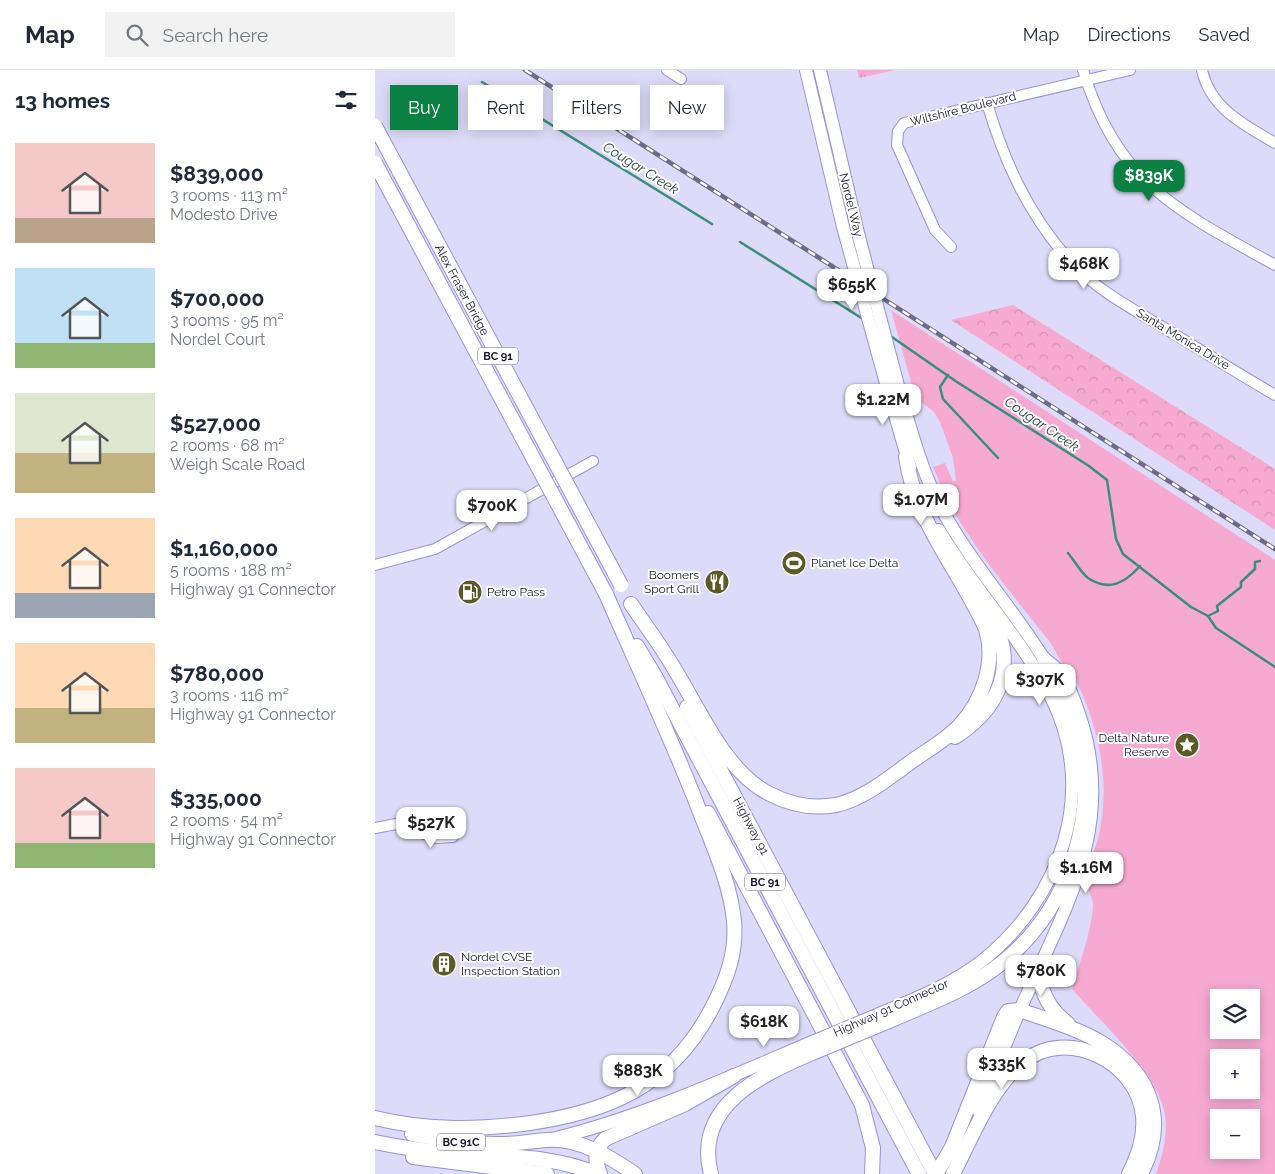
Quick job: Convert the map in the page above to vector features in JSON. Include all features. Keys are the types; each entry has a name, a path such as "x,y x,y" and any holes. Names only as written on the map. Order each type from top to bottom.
{"highway":[{"name":"Alex Fraser Bridge","path":"375,126 621,585"},
{"name":"Alex Fraser Bridge","path":"375,163 606,594"},
{"path":"631,604 674,668 721,746 751,782 769,794 803,806 820,807 838,804 877,787 959,726 973,708 987,677 990,641 979,615 920,508 909,477 906,456"},
{"path":"934,745 947,742 972,726 993,702 1001,680 1004,652 1002,637 975,592 969,578"},
{"name":"Highway 91","path":"621,585 936,1174"},
{"name":"Highway 91","path":"606,594 660,684 919,1174"},
{"path":"606,594 675,748 861,1105 873,1148 871,1174"},
{"path":"711,1174 708,1160 710,1135 713,1125 725,1106 750,1085 808,1049 894,1013 949,996 977,981 1023,944 1051,910 1070,870 1083,819 1083,763 1076,727 1067,702 1044,658"},
{"path":"375,1118 419,1127 463,1129 560,1119 589,1112 625,1098 650,1083 681,1055 700,1029 727,978 735,939 732,908 725,880 675,748"},
{"path":"1037,972 1044,997 1051,1009 1081,1032 1125,1060 1146,1088 1153,1111 1154,1135 1141,1174"},
{"path":"936,1174 952,1146 1008,1011 1020,1010 1081,1032"},
{"path":"953,1174 997,1093 1023,1062 1045,1051 1074,1048 1101,1056 1127,1077 1136,1091 1143,1116 1143,1131 1141,1145 1129,1174"},
{"path":"599,1174 596,1158 597,1151 605,1139 685,1104 734,1076"},
{"name":"BC 91C","path":"375,1126 448,1141 475,1144 515,1144 548,1139"},
{"path":"548,1139 597,1151 635,1174"},
{"path":"375,1143 451,1153 547,1159 581,1167 599,1174"},
{"path":"375,1143 392,1153 413,1158 547,1174"}],"main road":[{"name":"Nordel Way","path":"806,70 843,227 887,387"},
{"name":"Nordel Way","path":"820,70 859,237 901,397 917,448 939,505 977,566 1044,658"},
{"name":"Highway 91 Connector","path":"887,387 906,456 936,526 969,578 1030,660 1052,698 1069,751 1072,789 1071,818 1064,843 1046,884 1032,909 1013,932 981,962 894,1013"},
{"path":"959,1161 1020,1010 1067,906 1086,852 1093,812 1093,779 1084,727 1065,681 1054,664 1044,658"},
{"path":"548,1139 601,1125 808,1049"}],"street":[{"path":"667,70 681,79"},
{"name":"Wiltshire Boulevard","path":"951,248 935,230 897,145 898,131 904,123 987,103 1084,75 1130,70"},
{"path":"1202,70 1208,88 1224,109 1236,120 1275,143"},
{"path":"1084,75 1110,136 1120,152 1144,180 1176,208 1275,266"},
{"name":"Santa Monica Drive","path":"987,103 1001,148 1015,180 1039,221 1070,261 1104,290 1275,395"},
{"path":"375,565 435,549 593,461"},
{"path":"375,828 396,824 436,838 453,837"}],"green space":[{"path":"857,70 895,70 859,78"},
{"path":"1013,305 1275,469 1275,530 951,320"},
{"name":"Delta Nature Reserve","path":"891,310 1275,560 1275,1174 1156,1174 1166,1135 1164,1110 1159,1095 1150,1079 1125,1046 1072,989 1092,918 1093,904 1087,878 1099,836 1103,810 1103,771 1096,733 1075,678 1067,671 1049,641 982,555 946,497 933,467 945,463 953,481 956,481 953,458 940,422 934,412 915,397"}],"waterway":[{"name":"Cougar Creek","path":"482,82 712,224"},
{"name":"Cougar Creek","path":"740,242 863,319"},
{"name":"Cougar Creek","path":"889,335 957,382 1089,466 1107,480 1116,539 1123,554 1191,607 1208,616 1216,628 1275,667"},
{"path":"948,375 940,387 943,399 998,458"},
{"path":"1068,553 1085,576 1103,584 1116,584 1129,577 1140,566"},
{"path":"1208,616 1218,611 1217,606 1241,587 1241,582 1255,569 1255,562 1260,561"}],"railway":[{"path":"525,70 1275,549"}],"place":[{"name":"Planet Ice Delta","path":"794,563"},
{"name":"Boomers Sport Grill","path":"717,582"},
{"name":"Petro Pass","path":"470,592"},
{"name":"Delta Nature Reserve","path":"1187,745"},
{"name":"Nordel CVSE Inspection Station","path":"444,964"}]}
